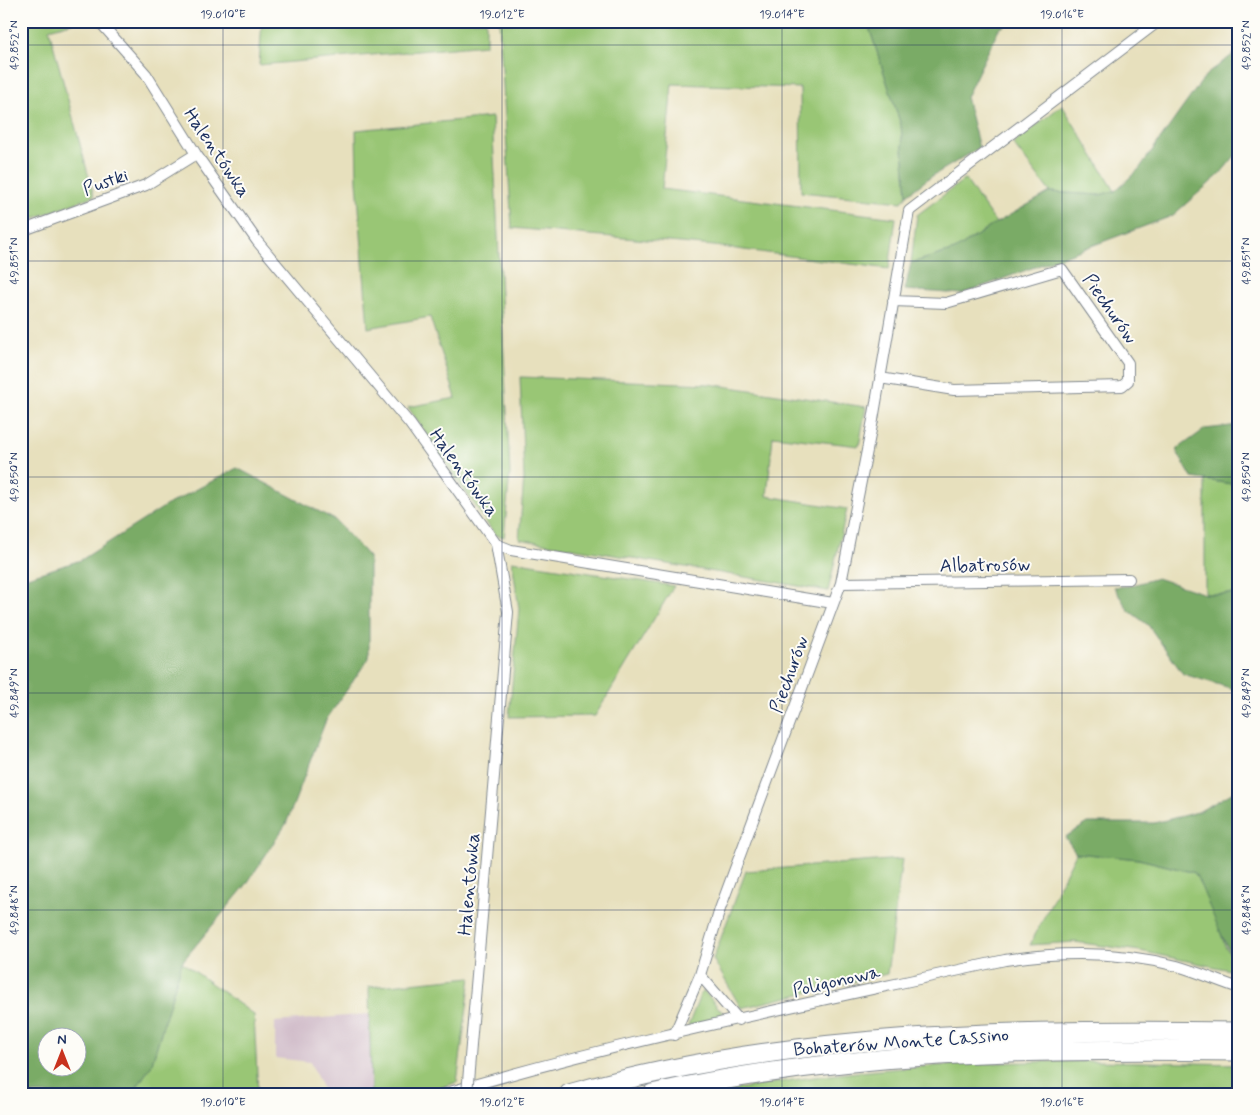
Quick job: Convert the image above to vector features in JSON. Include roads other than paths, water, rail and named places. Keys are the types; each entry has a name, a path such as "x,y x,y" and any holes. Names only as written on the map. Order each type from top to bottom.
{"highway":[{"name":"Bohaterów Monte Cassino","path":"568,1094 606,1083 706,1062 807,1047 889,1038 1075,1030 1239,1032"},
{"name":"Bohaterów Monte Cassino","path":"652,1094 710,1080 891,1057 1075,1050 1239,1051"}],"street":[{"name":"Halentówka","path":"99,21 146,74 196,154 257,241 410,424 496,544 508,612 467,1094"},
{"name":"Piechurów","path":"674,1035 700,975 720,910 841,583 880,378 909,211 1159,21"},
{"name":"Pustki","path":"21,231 146,185 196,154"},
{"name":"Piechurów","path":"880,378 954,390 1122,386 1128,381 1128,362 1062,269 946,303 893,301"},
{"path":"496,544 511,550 833,603"},
{"name":"Albatrosów","path":"841,583 1129,579"},
{"name":"Poligonowa","path":"443,1094 505,1075 674,1035 1005,960 1041,954 1080,953 1132,958 1177,966 1239,988"},
{"path":"700,975 739,1020"}]}
